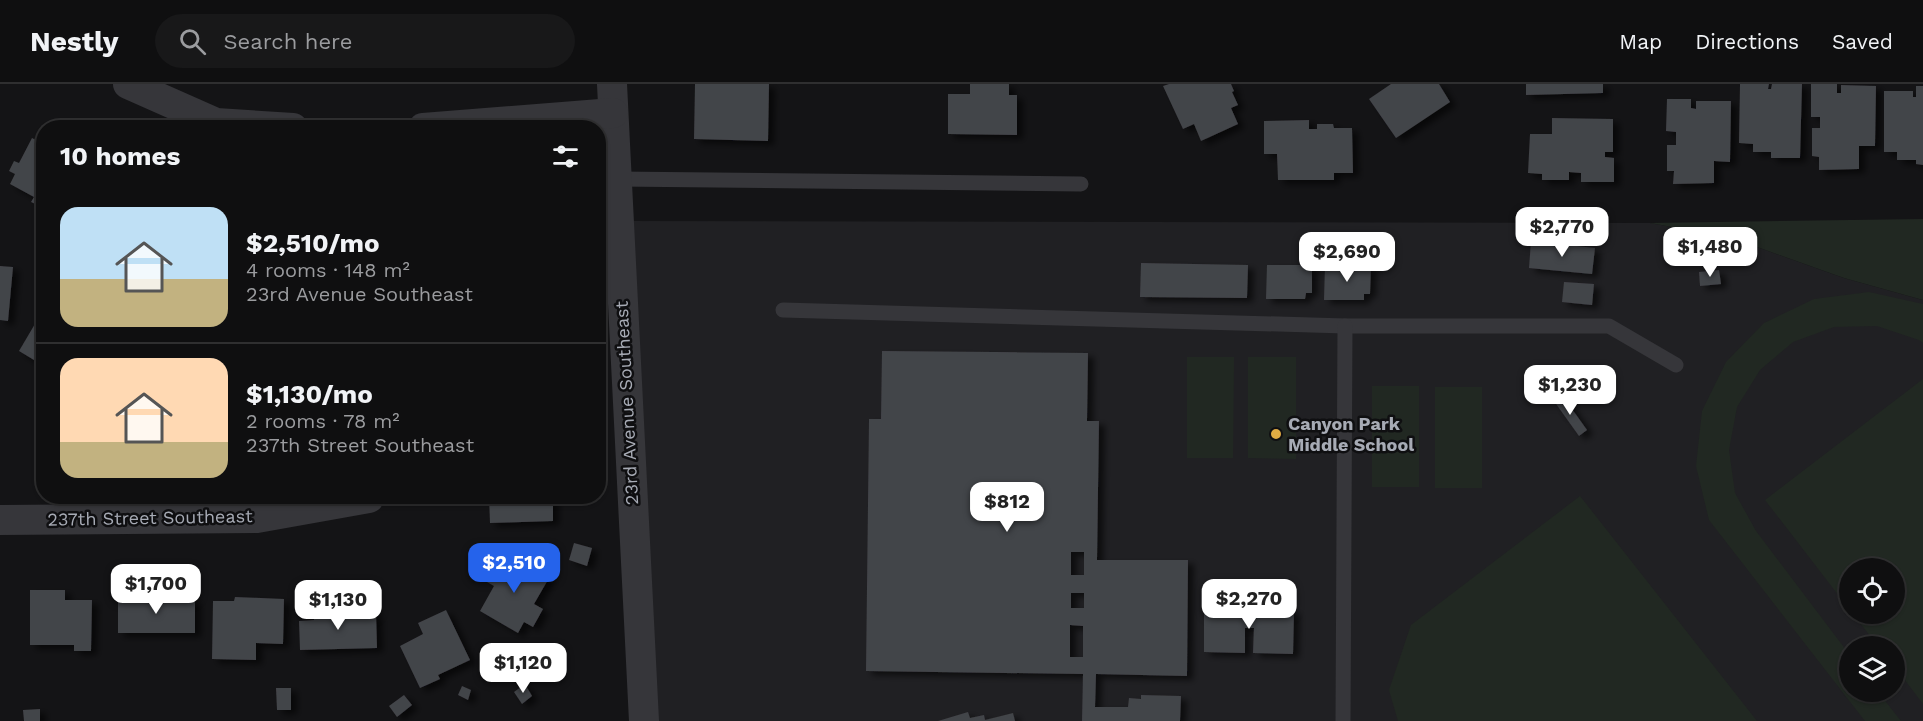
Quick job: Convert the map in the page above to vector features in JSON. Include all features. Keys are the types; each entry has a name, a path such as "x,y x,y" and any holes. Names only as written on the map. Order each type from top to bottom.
{"street":[{"path":"128,84 209,120"},
{"name":"23rd Avenue Southeast","path":"612,84 644,721"},
{"path":"524,120 613,113"},
{"name":"237th Street Southeast","path":"0,520 257,518 335,504"}],"lane":[{"path":"617,179 1081,184"},
{"path":"783,310 1345,326 1609,326 1676,365"},
{"path":"1343,721 1345,326"}],"shaded area":[{"path":"1923,219 1923,300 1844,278 1732,238 1650,223"},
{"name":"Canyon Park Middle School","path":"619,221 1650,223 1732,238 1844,278 1923,300 1923,721 643,721"},
{"path":"1869,292 1923,304 1923,343 1877,326 1834,327 1793,342 1760,370 1737,407 1729,450 1735,493 1756,531 1839,641 1839,688 1709,520 1696,466 1702,411 1726,362 1764,323 1814,299"},
{"path":"1187,357 1234,357 1233,458 1187,458"},
{"path":"1248,357 1296,357 1296,459 1248,458"},
{"path":"1923,379 1923,704 1905,680 1905,636 1870,636 1861,624 1905,624 1905,558 1839,558 1839,596 1765,500"},
{"path":"1372,386 1419,386 1419,487 1372,487"},
{"path":"1435,387 1482,387 1482,488 1435,488"},
{"path":"1580,496 1757,721 1398,721 1389,690 1411,625"},
{"path":"1850,702 1886,702 1901,721 1865,721"}],"building":[{"path":"695,84 769,84 768,141 694,139"},
{"path":"970,84 1009,84 1009,95 1017,95 1017,135 948,134 948,94 970,94"},
{"path":"1169,84 1231,84 1238,105 1231,108 1238,124 1201,141 1194,124 1183,129 1163,86"},
{"path":"1391,84 1439,84 1450,102 1396,138 1369,99"},
{"path":"1526,84 1603,84 1603,93 1526,95"},
{"path":"1740,84 1769,84 1768,89 1771,89 1772,84 1802,84 1800,158 1771,158 1771,152 1753,152 1753,144 1739,143"},
{"path":"1811,84 1837,84 1837,93 1841,93 1841,85 1876,86 1875,146 1859,146 1859,169 1819,170 1819,157 1812,156 1812,128 1820,128 1820,117 1811,117"},
{"path":"1916,86 1923,86 1923,165 1916,164 1916,160 1897,160 1897,152 1884,152 1884,91 1913,91 1913,97 1916,97"},
{"path":"1667,99 1691,99 1691,108 1696,109 1696,101 1731,101 1730,162 1714,161 1714,183 1673,184 1674,171 1667,171 1667,145 1676,145 1676,132 1666,131"},
{"path":"1552,118 1613,119 1613,152 1605,152 1605,157 1614,158 1614,182 1581,182 1581,173 1569,172 1569,180 1542,180 1542,174 1528,173 1530,134 1552,134"},
{"path":"1309,120 1309,129 1317,129 1317,124 1333,124 1334,128 1352,128 1353,173 1334,173 1334,180 1278,180 1277,154 1264,154 1264,121"},
{"path":"32,138 36,140 36,204 31,202 34,197 10,184 15,174 9,171 14,161 19,163"},
{"path":"1531,241 1595,248 1592,274 1529,268"},
{"path":"1141,263 1248,265 1247,298 1140,297"},
{"path":"1267,265 1312,265 1312,293 1306,293 1305,299 1266,299"},
{"path":"0,266 13,267 8,321 0,320"},
{"path":"1325,266 1371,266 1370,294 1364,294 1364,300 1324,300"},
{"path":"1719,270 1721,284 1700,286 1699,272"},
{"path":"1564,282 1594,284 1592,305 1562,302"},
{"path":"36,322 36,361 19,351"},
{"path":"882,351 1088,353 1087,421 1099,421 1097,560 1188,560 1187,676 1096,674 1095,707 1128,707 1129,698 1141,699 1141,695 1181,696 1180,721 1082,721 1083,674 866,671 869,419 881,419","holes":["1071,552 1084,552 1084,575 1071,575","1071,593 1084,593 1084,608 1071,608","1070,625 1083,626 1083,657 1070,657"]},
{"path":"1562,395 1587,430 1579,436 1554,401"},
{"path":"489,504 553,504 553,521 490,523"},
{"path":"574,543 592,548 587,566 569,560"},
{"path":"503,552 549,578 534,604 543,609 533,627 524,622 518,633 480,611 494,586 487,582"},
{"path":"30,590 65,590 65,600 92,600 91,651 74,651 74,645 30,645"},
{"path":"134,590 155,590 155,599 195,599 195,633 118,633 118,601 134,601"},
{"path":"235,597 284,599 283,644 256,643 256,660 212,659 213,601 234,601"},
{"path":"313,608 335,608 335,615 376,613 377,648 300,650 299,621 314,620"},
{"path":"1204,608 1294,610 1293,654 1253,653 1254,628 1245,628 1245,653 1204,652"},
{"path":"446,610 470,660 438,675 440,679 420,688 400,646 423,634 418,623"},
{"path":"525,684 532,696 522,704 514,692"},
{"path":"462,686 471,690 468,700 458,695"},
{"path":"276,688 291,688 291,710 277,710"},
{"path":"404,695 412,705 397,717 389,706"},
{"path":"40,709 40,721 24,721 23,710"},
{"path":"968,712 970,718 984,715 985,720 1013,713 1015,721 938,721"}],"place":[{"name":"Canyon Park Middle School","path":"1276,434"}]}
